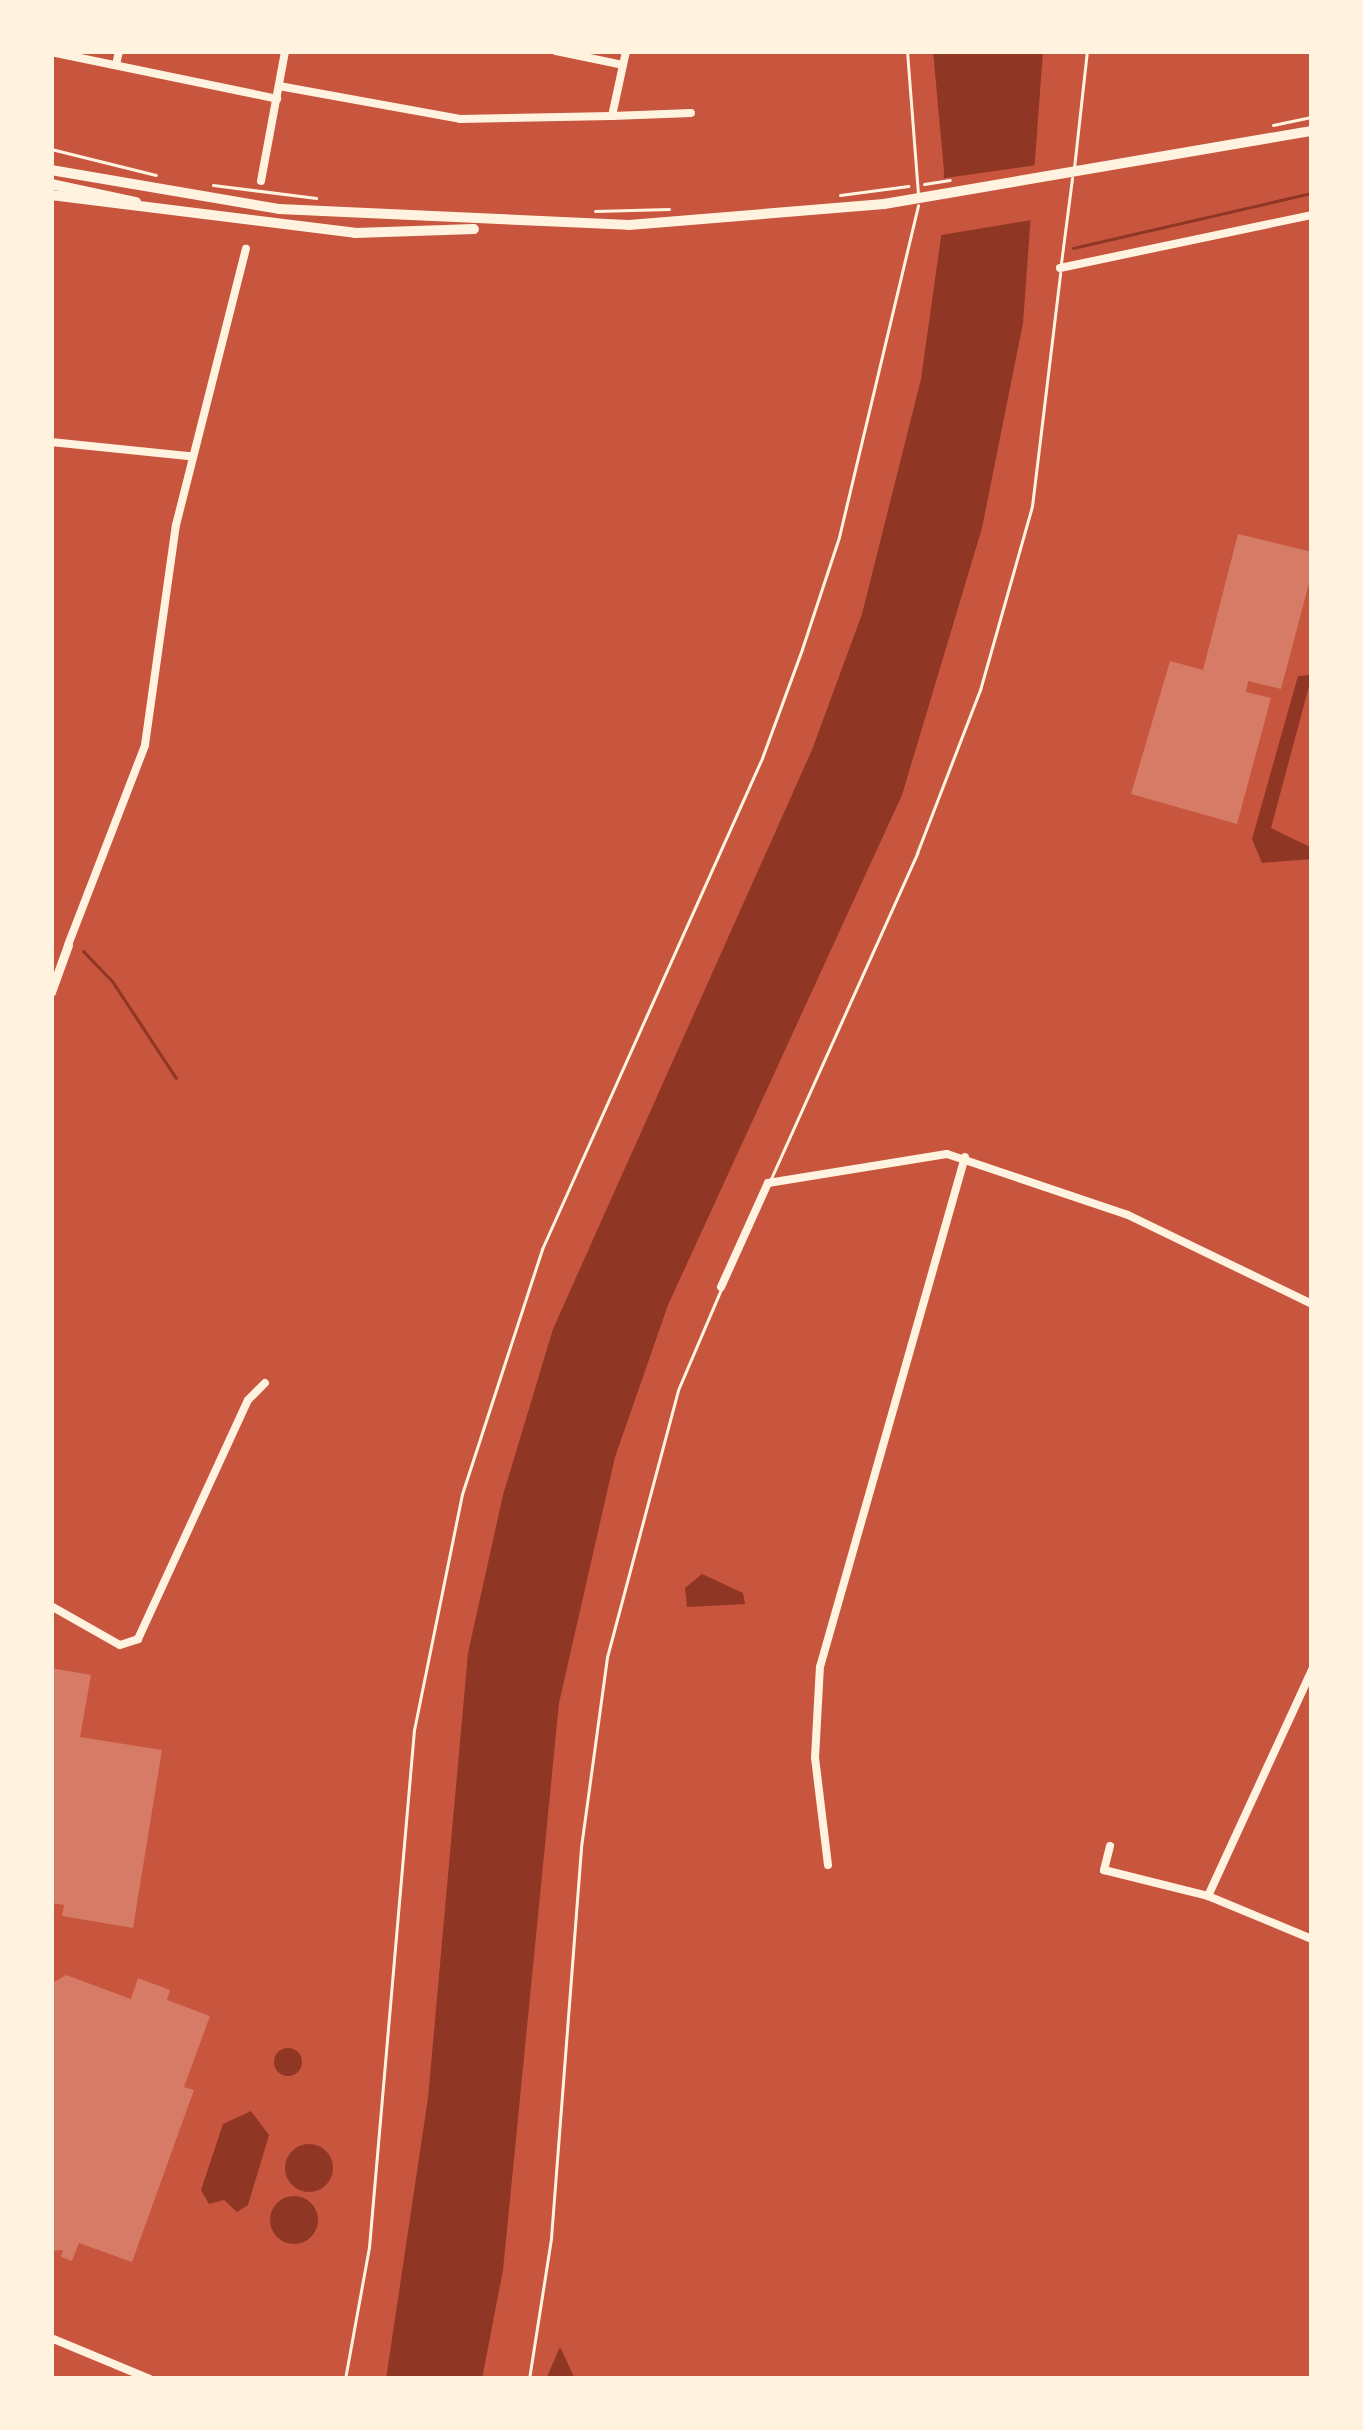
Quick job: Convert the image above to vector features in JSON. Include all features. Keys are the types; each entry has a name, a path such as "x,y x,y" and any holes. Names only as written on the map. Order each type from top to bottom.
{"main road":[{"path":"51,195 356,232 723,220 884,204 1095,173 1312,131"},
{"path":"51,168 279,209 525,225"},
{"path":"51,184 196,215"}],"street":[{"path":"116,65 119,51"},
{"path":"261,182 285,51"},
{"path":"556,51 623,65"},
{"path":"612,116 626,51"},
{"path":"51,52 277,99"},
{"path":"279,86 460,119 691,113"},
{"path":"1060,268 1312,215"},
{"path":"51,992 146,745 190,456 246,249"},
{"path":"51,442 190,456"},
{"path":"721,1287 768,1184 929,1155 965,1157 1206,1247 1312,1304"},
{"path":"828,1865 815,1758 820,1667 965,1157"},
{"path":"51,1606 120,1645 139,1639 248,1400 265,1382"},
{"path":"1208,1896 1312,1670"},
{"path":"1110,1846 1104,1870 1208,1896 1312,1939"},
{"path":"51,2338 150,2379"}],"lane":[{"path":"345,2379 369,2247 422,1682 471,1462 542,1249 763,758 839,537 913,247 918,163 907,51"},
{"path":"768,1184 934,814 980,690 1032,506 1087,51"},
{"path":"529,2379 607,1657 679,1390 721,1287"}],"path":[{"path":"51,149 167,178"},
{"path":"191,182 332,200"},
{"path":"833,196 885,189"},
{"path":"590,211 689,208"}],"shaded area":[{"path":"933,51 1043,51 1023,323 982,528 902,795 668,1305 615,1457 559,1703 503,2270 482,2379 386,2379 428,2098 468,1653 503,1495 553,1329 812,750 862,614 921,379 941,237 944,171"},
{"path":"1312,675 1271,828 1312,848 1312,859 1262,863 1252,839 1298,676"},
{"path":"702,1574 743,1593 745,1604 687,1607 685,1588"},
{"path":"288,2048 298,2052 302,2062 298,2072 288,2076 278,2072 274,2062 278,2052"},
{"path":"251,2111 269,2135 248,2205 237,2212 224,2200 209,2204 201,2190 223,2124"},
{"path":"309,2144 326,2151 333,2168 326,2185 309,2192 292,2185 285,2168 292,2151"},
{"path":"294,2196 311,2203 318,2220 311,2237 294,2244 277,2237 270,2220 277,2203"},
{"path":"560,2347 575,2379 546,2379"}],"pier":[{"path":"1044,164 1038,219 935,236 938,179"}],"building":[{"path":"1238,534 1312,552 1312,572 1281,689 1248,681 1246,692 1271,698 1237,824 1131,794 1170,661 1203,670"},
{"path":"51,1668 91,1675 80,1737 162,1750 133,1928 62,1916 64,1905 51,1903"},
{"path":"66,1975 131,1999 138,1978 170,1990 167,2000 210,2016 184,2087 194,2090 132,2262 79,2243 72,2261 61,2257 63,2250 51,2251 51,1984"}],"waterway":[{"path":"1073,248 1312,193"},
{"path":"83,951 112,981 176,1078"}]}
